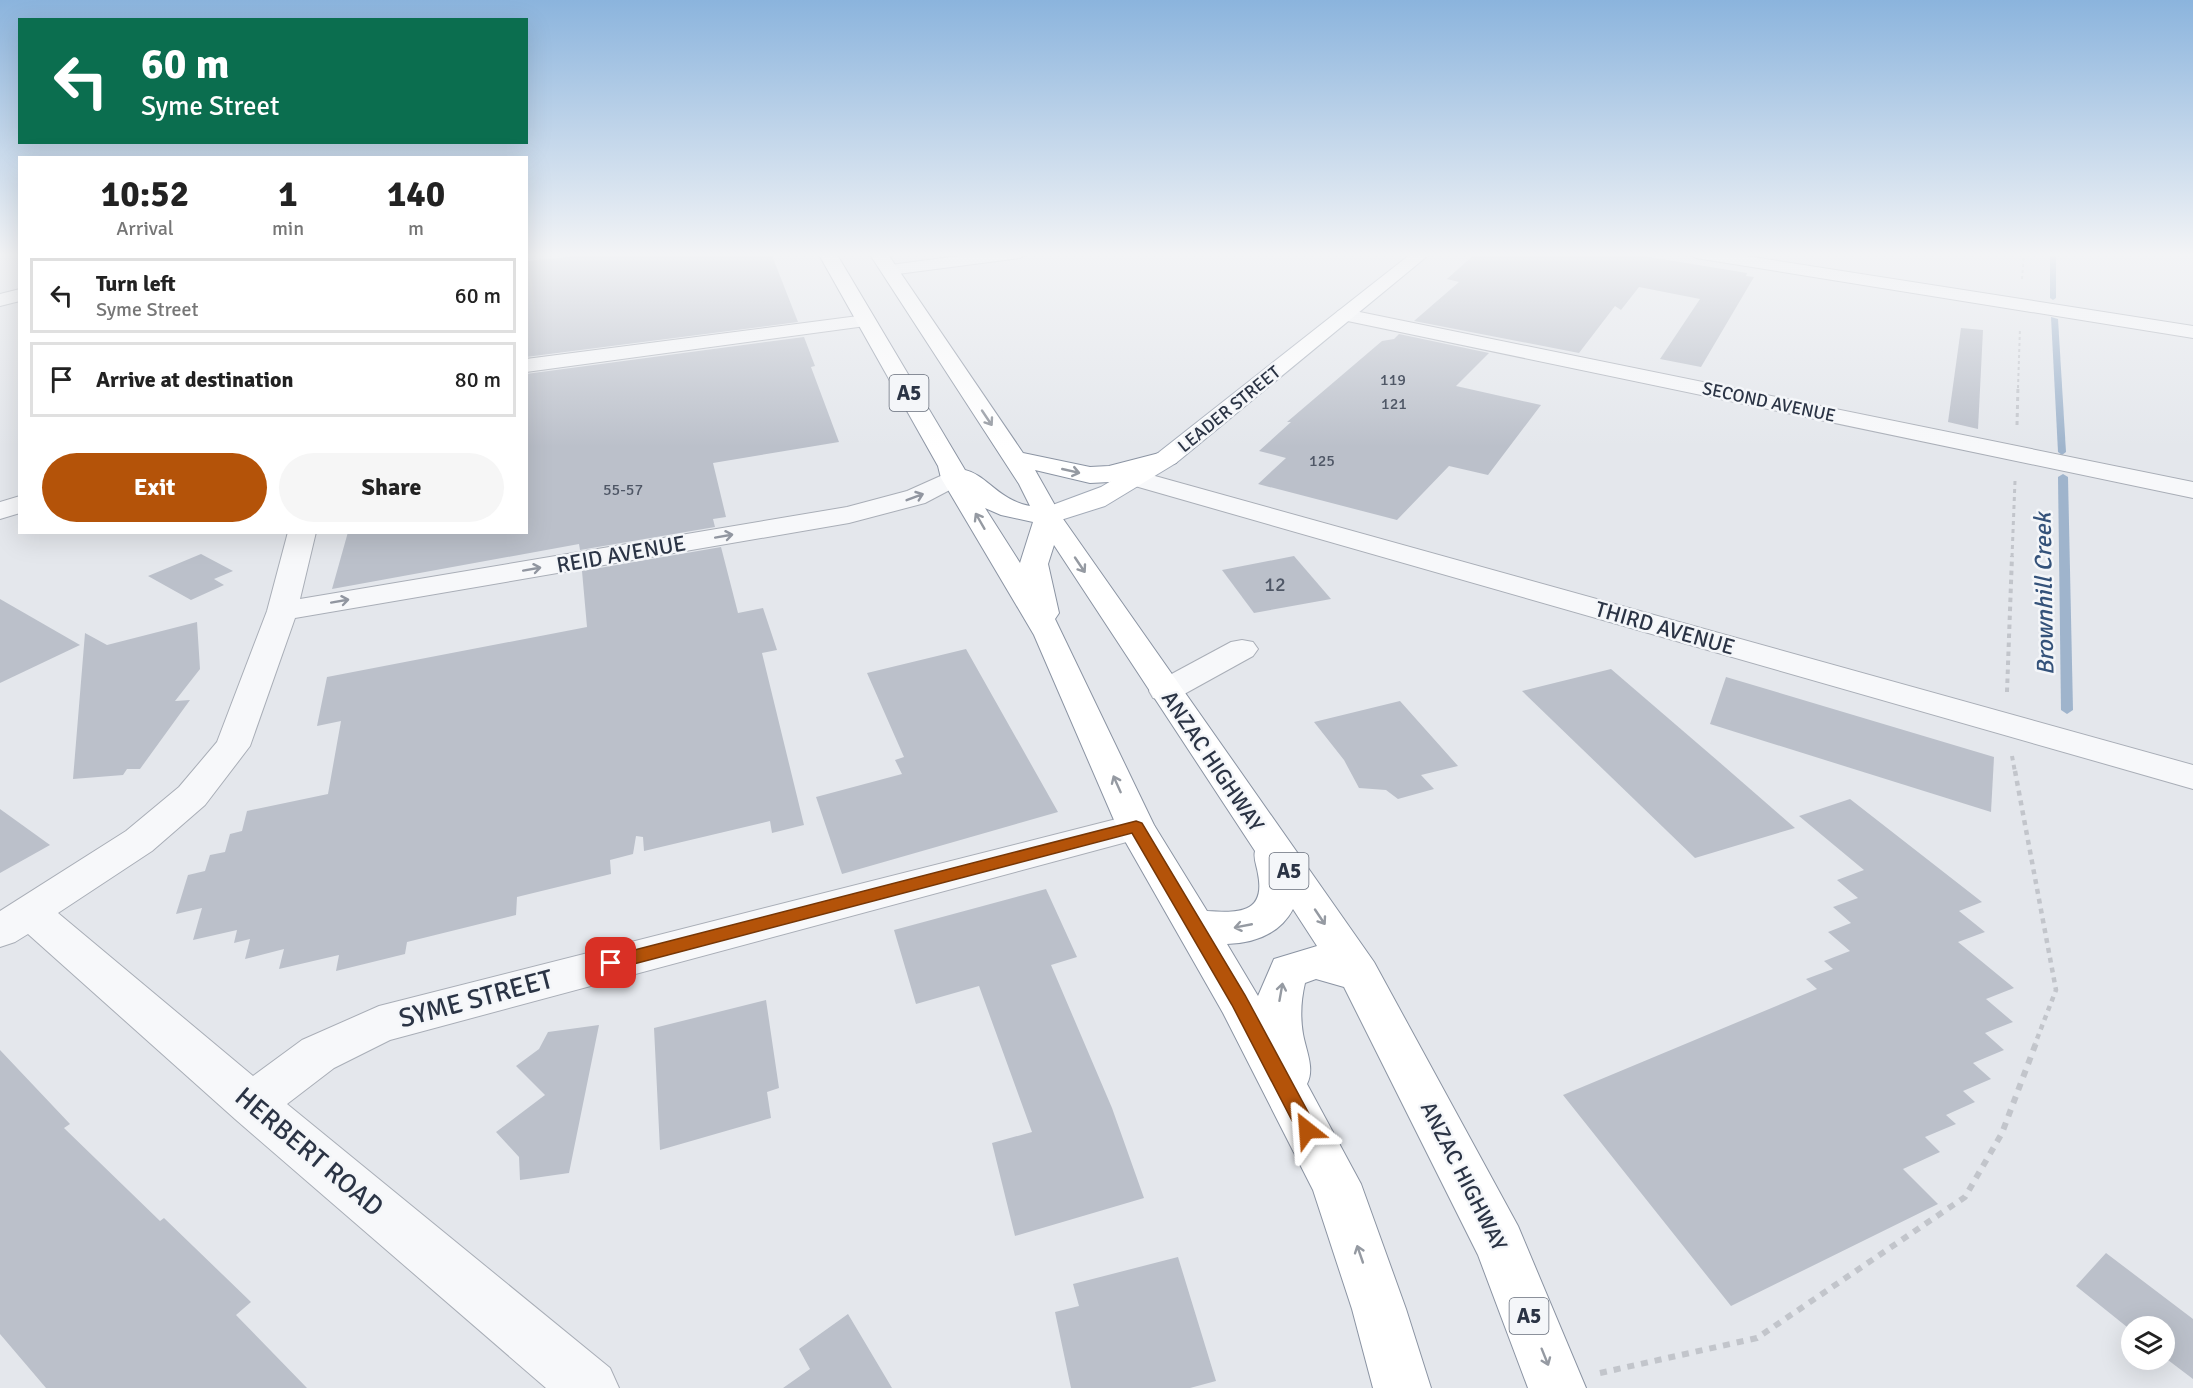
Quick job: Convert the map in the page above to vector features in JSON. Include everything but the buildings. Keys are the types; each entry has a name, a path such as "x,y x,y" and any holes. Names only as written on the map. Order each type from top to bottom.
{"main road":[{"name":"A5","path":"864,318 1049,635 1136,827 1238,1000 1336,1184 1379,1310 1402,1388"},
{"name":"ANZAC HIGHWAY","path":"900,318 943,381 1014,458 1032,484 1048,516 1359,974 1500,1244 1556,1385"},
{"name":"LEADER STREET","path":"953,472 991,503 1021,514 1048,516 1078,510 1137,479 1167,458 1342,318"},
{"path":"905,387 943,381"},
{"path":"1014,458 1090,475 1110,474 1167,458"},
{"path":"1048,516 1034,564 1049,635"},
{"path":"1195,927 1226,929 1245,927 1260,922 1280,894 1272,846"},
{"path":"1297,1111 1282,1043 1279,1015 1280,987 1289,971 1316,962 1359,974"}],"street":[{"name":"SECOND AVENUE","path":"1358,318 2193,490"},
{"path":"2098,318 2193,333"},
{"path":"528,366 866,321"},
{"name":"REID AVENUE","path":"282,611 849,515 916,497 953,472"},
{"name":"THIRD AVENUE","path":"1137,479 2193,777"},
{"path":"0,512 18,505"},
{"path":"15,922 139,840 192,796 233,746 282,611 302,534"},
{"path":"1166,691 1242,649"},
{"name":"SYME STREET","path":"252,1104 318,1054 379,1024 1136,827"},
{"name":"HERBERT ROAD","path":"15,922 252,1104 590,1388"}],"path":[{"path":"2017,425 2020,320"},
{"path":"2007,698 2016,476"},
{"path":"1556,1385 1757,1338 1965,1197 2002,1133 2056,990 2010,745"}],"waterway":[{"name":"Brownhill Creek","path":"2054,319 2062,452"},
{"name":"Brownhill Creek","path":"2063,477 2067,710"}],"route":[{"path":"611,963 1136,827 1238,1000 1307,1130"}]}
